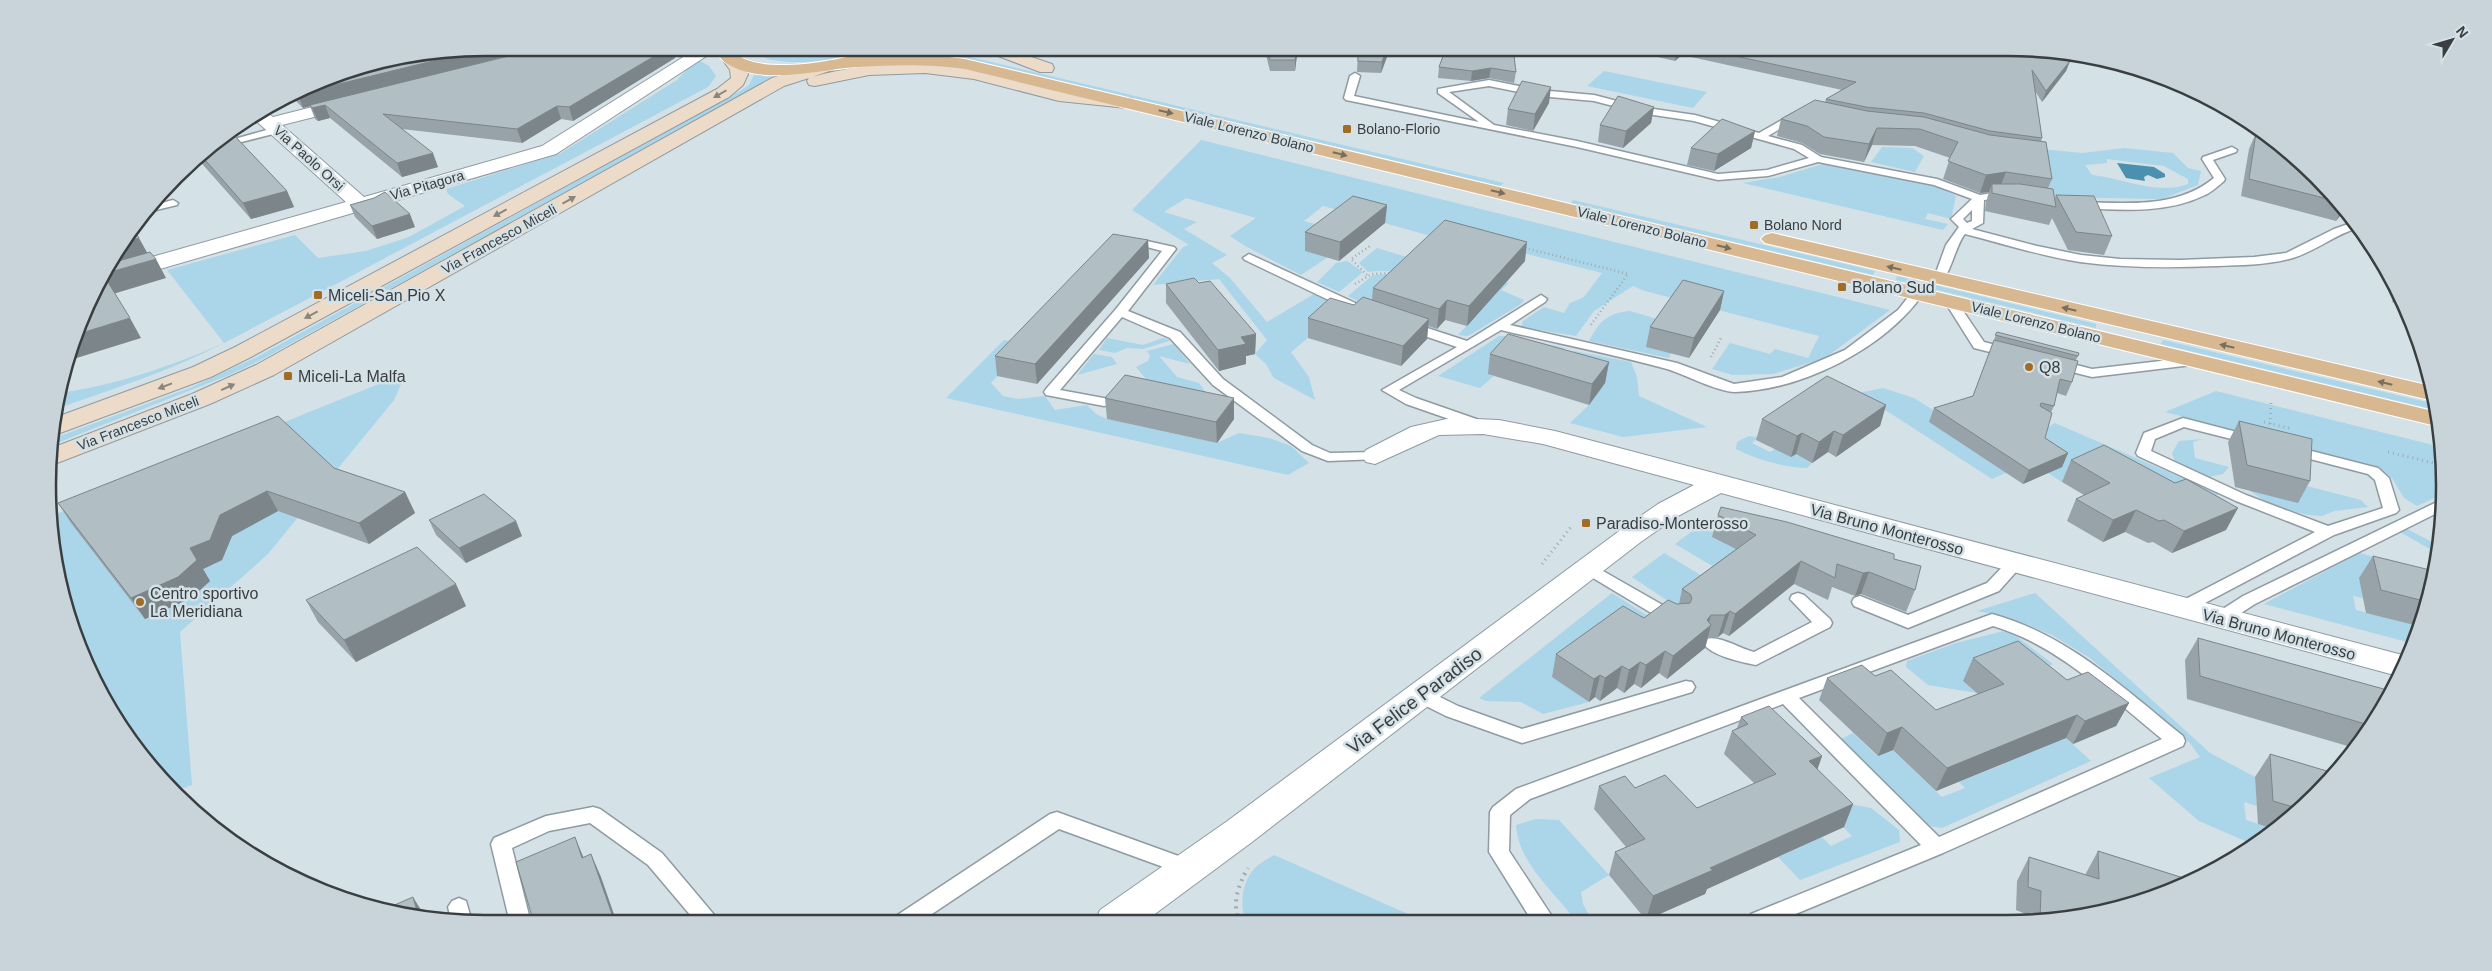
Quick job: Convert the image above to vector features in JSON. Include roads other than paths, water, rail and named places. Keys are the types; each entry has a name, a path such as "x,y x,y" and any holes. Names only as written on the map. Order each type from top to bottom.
{"main road":[{"name":"Via Francesco Miceli","path":"61,424 202,372 243,352 723,93 738,82 740,75 740,69 729,56"},
{"path":"732,56 752,66 773,69 838,64 868,56"},
{"name":"Viale Lorenzo Bolano","path":"992,56 2426,392"},
{"path":"1013,56 1046,68"},
{"name":"Viale Lorenzo Bolano","path":"838,64 904,59 948,61 2430,418"},
{"name":"Via Francesco Miceli","path":"57,455 202,399 265,370 778,82 838,64"},
{"path":"626,168 686,146 782,93 822,80 859,71 905,68 963,72 1060,96 1130,104"}],"street":[{"name":"Via Pitagora","path":"111,276 550,150 696,56"},
{"path":"268,122 366,99"},
{"name":"Via Paolo Orsi","path":"268,122 360,204"},
{"name":"Via Bruno Monterosso","path":"1375,456 1420,432 1449,426 1477,424 1546,437 2396,664"},
{"name":"Via Felice Paradiso","path":"1124,915 1668,510 1717,484"}],"lane":[{"path":"1355,76 1349,98 1494,129 1577,144 1718,177 1768,173 1818,159"},
{"path":"1494,129 1441,91 1488,83 1539,93 1594,98 1640,110 1695,118 1798,147 1818,159 1937,182 1979,198 1999,194 2018,197"},
{"path":"1760,137 1806,111"},
{"path":"239,134 268,122"},
{"path":"2065,205 2121,206 2168,203 2202,193 2220,179 2207,159 2232,150"},
{"path":"1940,278 1957,234 1964,228 1977,224 1979,198"},
{"path":"159,207 173,203"},
{"path":"1964,228 2062,255 2136,264 2198,264 2288,256 2340,228 2349,226"},
{"path":"1104,402 1051,392 1120,312 1170,249 1147,244"},
{"path":"1249,258 1376,315"},
{"path":"1499,326 1672,366 1733,388 1785,381 1850,353 1902,313 1917,294"},
{"path":"1477,424 1411,402 1389,390 1468,346 1541,299"},
{"path":"1951,302 1979,345 2026,357"},
{"path":"1120,312 1175,335 1218,382 1307,448 1328,457 1375,456"},
{"path":"1395,322 1468,346"},
{"path":"2045,362 2092,373 2195,361"},
{"path":"2182,608 2328,532 2392,510 2382,478 2373,471 2183,422 2149,436 2142,453 2241,498 2328,532"},
{"path":"2221,618 2249,600 2435,508"},
{"path":"1860,602 1908,622 1993,586 2016,564"},
{"path":"1589,568 1677,621"},
{"path":"1712,643 1735,654 1756,659 1824,622 1798,599"},
{"path":"1540,915 1499,852 1500,812 1523,794 1992,620 2010,623 2073,658 2176,741 1936,847 1770,915"},
{"path":"1420,695 1452,711 1522,736 1686,687"},
{"path":"1786,696 1936,847"},
{"path":"518,915 501,844 546,824 593,815 655,859 703,915"},
{"path":"914,915 1057,820 1189,868"}],"place":[{"name":"Bolano-Florio","path":"1347,129"},
{"name":"Bolano Nord","path":"1754,225"},
{"name":"Bolano Sud","path":"1842,287"},
{"name":"Miceli-San Pio X","path":"318,295"},
{"name":"Q8","path":"2029,367"},
{"name":"Miceli-La Malfa","path":"288,376"},
{"name":"Paradiso-Monterosso","path":"1586,523"},
{"name":"Centro sportivo La Meridiana","path":"140,602"}]}
